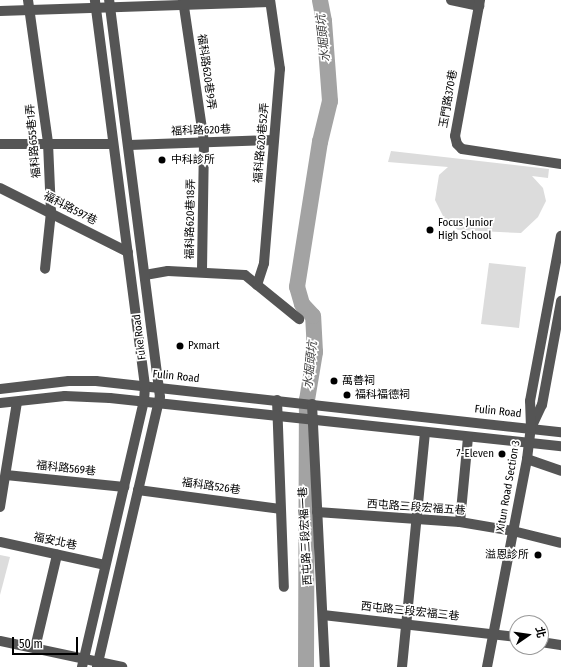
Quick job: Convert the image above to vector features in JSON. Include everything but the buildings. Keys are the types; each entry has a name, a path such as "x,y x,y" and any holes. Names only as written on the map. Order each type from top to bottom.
{"street":[{"name":"福科路655巷1弄","path":"28,0 48,143 51,212 45,269"},
{"path":"451,0 479,3"},
{"path":"0,11 96,4 270,1"},
{"name":"福科路620巷52弄","path":"257,285 264,263 280,68 270,1"},
{"name":"福科路620巷9弄","path":"183,3 204,142"},
{"name":"玉門路370巷","path":"479,3 455,136 457,144 462,149 561,164"},
{"name":"Fuke Road","path":"83,662 144,402 145,386 96,4"},
{"name":"Fuke Road","path":"97,664 159,403 159,387 110,4"},
{"name":"福科路620巷","path":"129,145 274,140"},
{"name":"福科路620巷18弄","path":"202,272 204,142"},
{"path":"0,144 113,144"},
{"name":"福科路597巷","path":"0,188 51,212 128,252"},
{"name":"Xitun Road Section 3","path":"487,667 495,632 527,460 531,428 530,401 561,236"},
{"path":"145,275 168,271 245,275 299,319"},
{"name":"Xitun Road Section 3","path":"531,428 542,405 561,300"},
{"name":"Fulin Road","path":"0,389 69,381 159,387 561,432"},
{"path":"0,404 65,396 159,403 278,417 301,418 561,446"},
{"path":"277,400 284,587"},
{"path":"0,507 18,402"},
{"name":"西屯路三段宏福一巷","path":"312,404 325,667"},
{"path":"402,667 405,624 425,432"},
{"path":"460,522 468,437"},
{"path":"527,460 561,471"},
{"name":"福科路569巷","path":"6,475 124,486"},
{"name":"福科路526巷","path":"138,490 280,509"},
{"name":"西屯路三段宏福五巷","path":"317,512 416,521 460,522 513,530 561,543"},
{"name":"福安北巷","path":"0,542 105,565"},
{"path":"35,648 58,555"},
{"name":"西屯路三段宏福三巷","path":"322,615 495,632 509,635"},
{"path":"0,641 35,648 83,662 122,667"},
{"path":"549,643 561,645"}],"shaded area":[{"path":"391,151 549,169 548,178 532,176 543,188 546,201 538,217 521,233 458,230 444,218 435,200 439,175 448,167 388,162"},
{"path":"489,263 526,267 519,328 481,324"},
{"path":"0,555 10,557 0,595"}],"waterway":[{"name":"水堀頭坑","path":"306,667 307,400 315,352 313,316 302,304 297,287 320,142 330,101 324,21 320,0"}],"place":[{"name":"中科診所","path":"162,160"},
{"name":"Focus Junior High School","path":"430,230"},
{"name":"Pxmart","path":"180,346"},
{"name":"萬善祠","path":"334,381"},
{"name":"福科福德祠","path":"347,395"},
{"name":"7-Eleven","path":"502,454"},
{"name":"溢恩診所","path":"538,555"}]}
